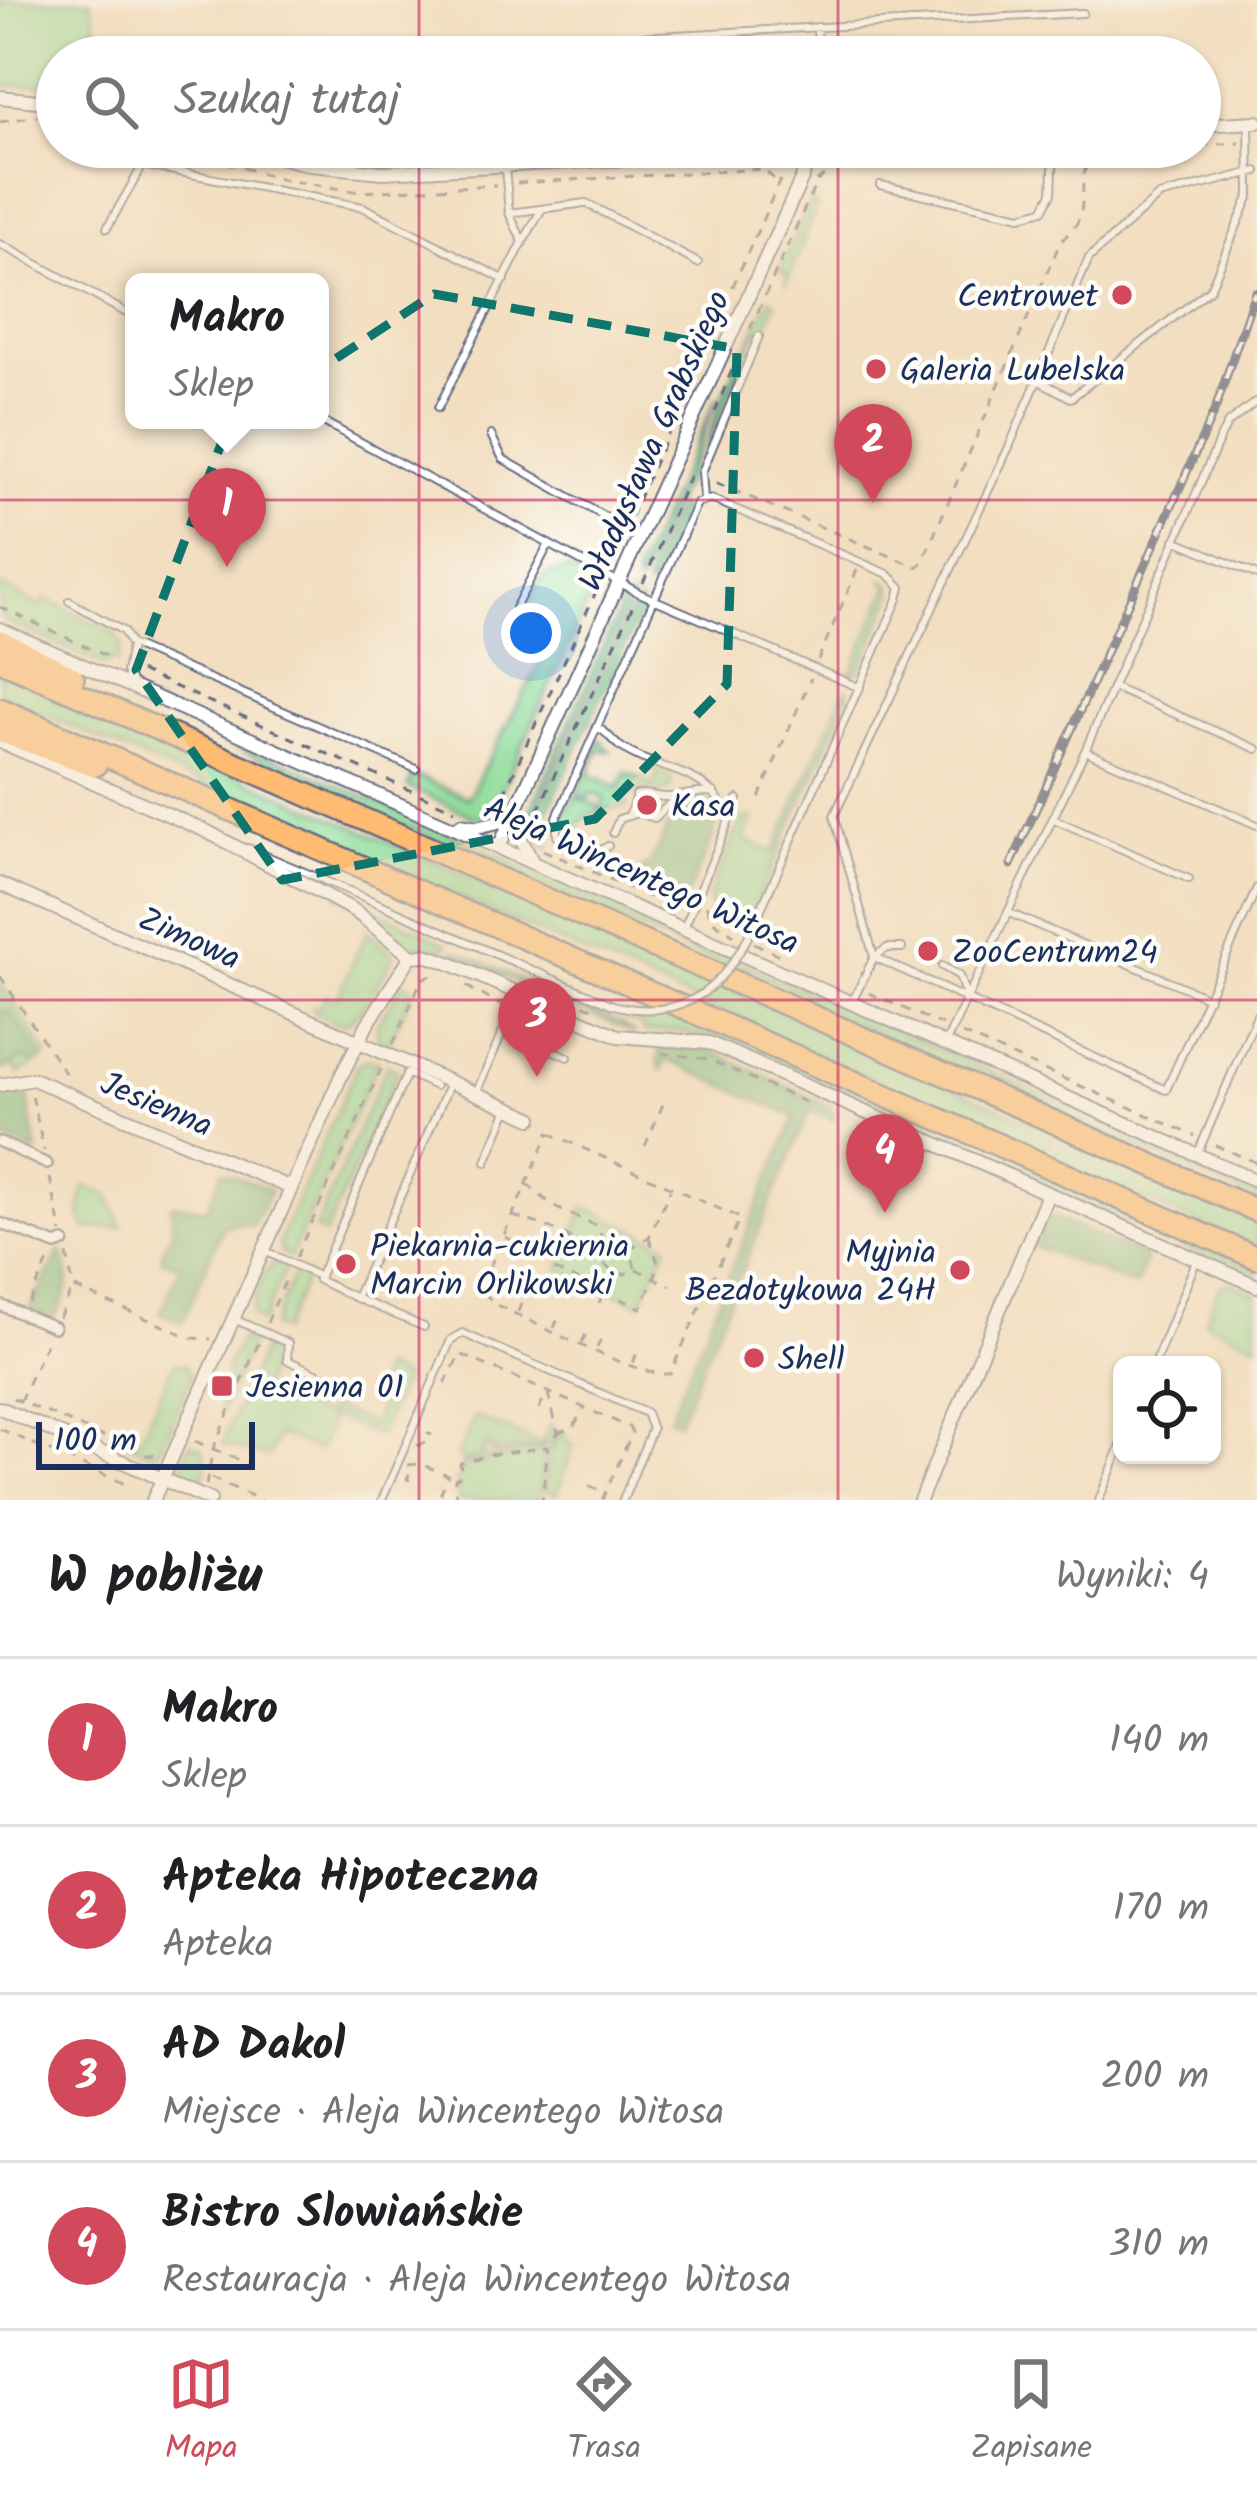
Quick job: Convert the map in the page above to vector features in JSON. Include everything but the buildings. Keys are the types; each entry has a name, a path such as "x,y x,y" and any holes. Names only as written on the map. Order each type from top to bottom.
{"main road":[{"path":"0,641 96,689 155,728"},
{"name":"Aleja Wincentego Witosa","path":"0,660 1257,1211"},
{"path":"0,709 1257,1258"},
{"path":"0,731 145,783 200,797"}],"street":[{"path":"0,98 36,101"},
{"path":"0,107 36,104"},
{"path":"1221,124 1253,122"},
{"path":"327,168 360,172 452,168"},
{"name":"Władysława Grabskiego","path":"499,847 808,168"},
{"name":"Aleja Wincentego Witosa","path":"0,629 684,928 855,995 945,1044 1257,1181"},
{"path":"0,741 206,831 355,911 410,956 444,961 618,1036 709,1043 1257,1286"},
{"path":"442,822 477,827 511,819 533,862"},
{"name":"Zimowa","path":"0,884 532,1118"},
{"path":"153,1500 358,1040 410,956"},
{"path":"0,1085 28,1080"},
{"name":"Jesienna","path":"28,1080 291,1188"},
{"path":"0,1142 47,1164"},
{"path":"920,1500 1048,1194"},
{"path":"0,1223 60,1244"},
{"path":"0,1305 54,1327"},
{"path":"3,1401 210,1500"}],"lane":[{"path":"655,36 1083,13"},
{"path":"817,27 817,36"},
{"path":"1038,380 1071,398 1210,289 1250,195 1253,122"},
{"path":"107,228 141,168"},
{"path":"159,168 363,207 506,280"},
{"path":"498,168 509,213 523,242"},
{"path":"880,185 1021,216 1043,210 1052,193 1053,168"},
{"path":"1254,171 1159,196 1089,258 1038,380 834,816 874,957 1166,1090 1257,888"},
{"path":"509,213 586,203 698,263"},
{"path":"438,408 543,207"},
{"path":"0,244 125,312"},
{"path":"704,499 702,472 760,336"},
{"path":"945,1044 1085,751 1228,423 1257,401"},
{"path":"329,425 639,593 860,688"},
{"path":"491,436 503,459 641,537"},
{"path":"206,831 613,1004 636,1009 676,1005 718,983 738,958 901,593 896,579 712,499 693,507 555,826 567,847 591,853 608,846"},
{"path":"1175,540 1257,574"},
{"path":"515,608 548,546"},
{"path":"68,602 123,631 130,644 127,676 135,687"},
{"path":"130,644 416,769"},
{"path":"1112,687 1257,749"},
{"path":"596,727 607,731 619,746 708,785 730,817"},
{"path":"1085,751 1257,826"},
{"path":"629,816 636,795 642,792 666,797 714,792"},
{"path":"613,833 619,819 662,815 682,794"},
{"path":"684,928 738,799"},
{"path":"1054,819 1189,879"},
{"path":"1009,913 1209,998"},
{"path":"855,995 874,957 887,948 902,948"},
{"path":"942,966 958,976 967,999"},
{"path":"1197,1155 1257,1015"},
{"path":"476,1093 504,1029 568,1058"},
{"path":"424,1328 318,1280 407,1072 435,1085"},
{"path":"356,1298 451,1082"},
{"path":"485,1162 508,1108"},
{"path":"263,1251 320,1276"},
{"path":"1158,1356 1197,1259"},
{"path":"233,1319 288,1343 287,1360 330,1379"},
{"path":"382,1500 451,1340 462,1333 646,1413 652,1429 623,1500"},
{"path":"1099,1500 1114,1464"}],"path":[{"path":"0,122 36,116"},
{"path":"1221,144 1250,142"},
{"path":"710,427 817,182 831,168"},
{"path":"709,480 916,567 922,563 1059,245 1077,223 1086,168"},
{"path":"487,819 495,812 625,530 782,178 773,178 763,169 525,182"},
{"path":"530,836 530,827 694,467"},
{"path":"863,555 867,546"},
{"path":"817,662 857,569"},
{"path":"0,607 461,812"},
{"path":"759,798 812,675"},
{"path":"535,845 668,905 680,903"},
{"path":"731,933 712,921 706,908 744,924"},
{"path":"754,943 788,960"},
{"path":"267,1322 422,979 440,972"},
{"path":"0,976 82,1100"},
{"path":"453,979 518,1015 560,1022"},
{"path":"855,995 952,1030 1257,1163"},
{"path":"654,1050 707,1059 815,1106"},
{"path":"20,1400 73,1287 28,1080"},
{"path":"645,1147 664,1102"},
{"path":"549,1133 625,1166 740,1218 670,1374 658,1375 517,1314 489,1300 484,1287 549,1133"},
{"path":"576,1154 579,1147"},
{"path":"621,1174 625,1166"},
{"path":"526,1184 554,1207 597,1226 603,1251 600,1258 612,1272 622,1274 635,1268"},
{"path":"628,1250 649,1237 672,1187"},
{"path":"712,1214 715,1207"},
{"path":"513,1216 603,1251 616,1245 628,1250 635,1268 671,1286"},
{"path":"504,1236 518,1243"},
{"path":"569,1237 555,1270 641,1308 659,1266 649,1237"},
{"path":"23,1315 60,1244"},
{"path":"598,1303 612,1272"},
{"path":"73,1287 191,1338 211,1339"},
{"path":"695,1296 704,1300"},
{"path":"517,1314 523,1299"},
{"path":"554,1330 560,1315"},
{"path":"684,1321 693,1324"},
{"path":"582,1343 588,1328"},
{"path":"597,1349 603,1334"},
{"path":"195,1494 204,1489 213,1448 259,1342"},
{"path":"633,1365 638,1350"},
{"path":"441,1392 460,1354 629,1427 632,1433 602,1500"},
{"path":"539,1409 547,1391"},
{"path":"542,1500 558,1432 547,1391"},
{"path":"3,1401 20,1400 146,1456"},
{"path":"558,1432 573,1428 584,1408"},
{"path":"424,1428 416,1446 428,1433 432,1435"},
{"path":"0,1429 132,1487"},
{"path":"182,1435 247,1463"},
{"path":"456,1500 454,1479 462,1475 460,1463 551,1448"},
{"path":"414,1463 401,1487 407,1466 414,1463 448,1475 438,1500"},
{"path":"209,1477 261,1500"},
{"path":"590,1486 605,1493"}],"highlighted area":[{"path":"434,294 737,349 727,684 595,819 282,880 136,670 226,431"}],"green space":[{"path":"0,0 91,0 98,36 36,36 36,85 0,86"},
{"path":"810,202 817,205 786,285 787,276 780,270"},
{"path":"770,298 776,302 764,332 757,331 701,461 723,395"},
{"path":"717,397 689,472 638,584 636,573"},
{"path":"678,508 684,511 647,587 649,573"},
{"path":"569,569 591,580 593,591 492,812 474,817 408,787 413,775 468,798 550,645 534,629 529,602 547,574"},
{"path":"882,579 891,584 893,595 860,670 850,676 840,671 851,674 889,586"},
{"path":"0,585 41,607 46,599 114,633 122,644 119,659 105,665 0,619"},
{"path":"632,598 530,821 525,822 622,605"},
{"path":"640,603 640,613 544,818 549,848 535,839 532,827 630,615"},
{"path":"36,653 1073,1108 1068,1118 398,823"},
{"path":"0,673 1059,1135 1039,1153 0,695"},
{"path":"845,689 847,702 751,914 745,911 742,918 711,907 708,897 742,819 753,818 744,840 774,852"},
{"path":"600,739 610,751 599,750 589,774 618,788 626,773 655,785 659,774 652,768 671,778 671,788 663,793 645,788 625,793 621,800 626,807 601,812 604,798 577,795"},
{"path":"576,797 598,806 598,812 567,832 562,814"},
{"path":"693,797 710,804 716,819 686,898 673,895 667,899 618,877 632,875 651,862 676,806"},
{"path":"338,891 447,944 445,950 412,947"},
{"path":"367,931 393,957 366,1004 348,1023 338,1024 314,1013 312,1007 319,1009 325,995 337,999"},
{"path":"454,950 621,1023 636,1034 452,955"},
{"path":"403,982 412,987 412,994 388,1045 378,1039 376,1026"},
{"path":"0,983 48,1056 19,1074 13,1066 0,1070"},
{"path":"9,1010 42,1059 35,1064 26,1058 0,1070 0,1013"},
{"path":"678,1013 1026,1167 1019,1175 715,1040 677,1031 644,1032 642,1026 618,1015 646,1019"},
{"path":"680,1044 708,1049 831,1107 834,1120 810,1110 678,1422 669,1418 795,1117 667,1060 661,1070 660,1047"},
{"path":"378,1061 290,1258 281,1253 279,1242 358,1064"},
{"path":"387,1065 398,1070 325,1234 315,1230"},
{"path":"12,1089 28,1097 37,1153 0,1137 0,1092"},
{"path":"1082,1111 1257,1189 1257,1200 1077,1121"},
{"path":"1067,1139 1257,1221 1257,1250 1048,1157"},
{"path":"222,1171 271,1190 253,1225 223,1228 182,1322 160,1313 181,1266 162,1260 172,1230 170,1207 207,1209"},
{"path":"1036,1172 1257,1270 1257,1279 1029,1179"},
{"path":"84,1186 109,1196 122,1227 86,1229 80,1215"},
{"path":"585,1207 668,1245 640,1304 559,1268"},
{"path":"1045,1214 1146,1257 1136,1286 1031,1245"},
{"path":"60,1251 68,1275 64,1299 56,1315 34,1315 30,1309"},
{"path":"275,1262 286,1266 262,1323 252,1315 254,1301"},
{"path":"295,1271 307,1276 282,1331 272,1327"},
{"path":"1229,1282 1257,1294 1257,1345 1205,1321 1219,1286"},
{"path":"243,1337 253,1338 222,1409 226,1366"},
{"path":"263,1348 275,1353 261,1388 332,1419 319,1451 279,1434 268,1457 222,1444"},
{"path":"174,1364 185,1365 192,1377 160,1450 152,1454 124,1442 126,1436 139,1441"},
{"path":"382,1369 404,1378 379,1436 326,1413 329,1406 372,1425 388,1388 377,1383"},
{"path":"475,1417 541,1444 550,1424 556,1433 551,1445 492,1453 485,1446 485,1455 462,1461 457,1456"},
{"path":"559,1434 567,1435 565,1442 574,1445 556,1495 545,1490 549,1454"},
{"path":"190,1443 202,1448 205,1458 199,1486 188,1481 182,1469"},
{"path":"544,1449 540,1500 458,1500 456,1480 463,1476 462,1464"}],"railway":[{"path":"1011,865 1216,407 1255,292"}],"place":[{"name":"Centrowet","path":"1122,295"},
{"name":"Galeria Lubelska","path":"876,369"},
{"name":"Apteka Hipoteczna","path":"873,503"},
{"name":"Makro","path":"227,567"},
{"name":"Kasa","path":"647,805"},
{"name":"ZooCentrum24","path":"928,951"},
{"name":"AD Dakol","path":"537,1077"},
{"name":"Bistro Slowiańskie","path":"885,1213"},
{"name":"Piekarnia-cukiernia Marcin Orlikowski","path":"346,1264"},
{"name":"Myjnia Bezdotykowa 24H","path":"960,1270"},
{"name":"Shell","path":"754,1358"},
{"name":"Jesienna 01","path":"222,1386"}]}
